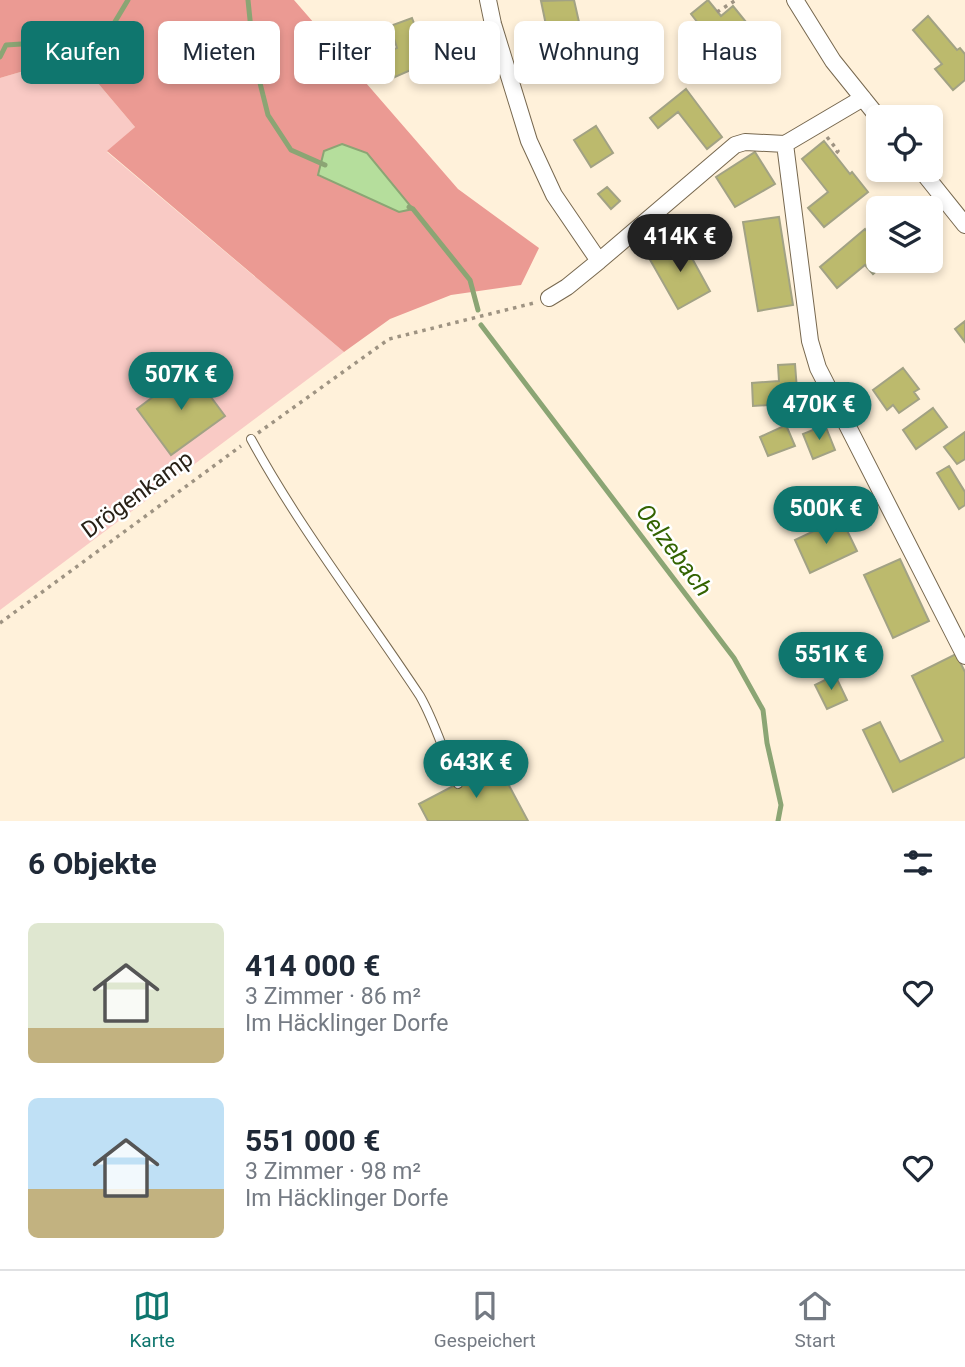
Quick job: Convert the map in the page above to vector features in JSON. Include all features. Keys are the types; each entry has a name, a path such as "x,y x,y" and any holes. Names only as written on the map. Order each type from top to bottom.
{"street":[{"path":"488,0 529,141 554,195 598,261"},
{"path":"795,0 833,61 869,105"},
{"path":"549,298 567,287 735,145 746,142 785,144 863,98"},
{"path":"785,144 810,341 818,368 965,656"},
{"path":"931,182 965,225"}],"lane":[{"path":"251,439 272,478 420,696 458,784"}],"path":[{"path":"717,12 736,0"},
{"path":"817,125 838,151 835,154"},
{"name":"Drögenkamp","path":"0,623 389,339 549,298"}],"shaded area":[{"path":"0,0 294,0 312,21 294,21 294,84 367,84 458,189 539,248 521,285 451,295 390,319 344,352 107,151 135,127 99,84 144,84 144,21 21,21 21,72 0,78","holes":["324,151 356,192 319,176"]},
{"path":"21,72 21,84 99,84 135,127 107,152 344,352 0,610 0,78"},
{"path":"342,144 367,153 413,209 399,212 318,175 324,151"}],"building":[{"path":"574,0 579,21 545,21 541,1"},
{"path":"708,0 721,16 733,6 745,21 696,21 691,14"},
{"path":"928,16 957,50 960,48 965,54 965,80 953,90 935,69 942,64 913,30"},
{"path":"412,18 413,21 409,21 409,71 395,77 397,48 395,24"},
{"path":"686,89 722,137 707,149 678,112 658,128 650,118"},
{"path":"596,126 613,153 591,167 574,140"},
{"path":"824,141 868,192 824,227 808,208 828,192 802,159"},
{"path":"755,152 775,184 735,207 716,177"},
{"path":"607,187 620,201 611,209 598,194"},
{"path":"779,217 793,305 758,311 743,222"},
{"path":"865,229 866,266 837,288 820,267"},
{"path":"682,240 710,291 678,309 649,258"},
{"path":"965,321 965,342 955,329"},
{"path":"795,364 798,403 753,406 752,383 779,381 778,365"},
{"path":"903,368 919,389 914,392 919,399 899,413 893,405 887,410 873,390"},
{"path":"190,369 225,416 171,455 137,409"},
{"path":"933,408 947,427 916,449 903,430"},
{"path":"786,425 795,446 768,456 760,437"},
{"path":"825,425 835,450 813,459 803,434"},
{"path":"965,432 965,459 957,464 944,447"},
{"path":"949,466 965,492 965,505 959,509 937,473"},
{"path":"841,518 857,551 810,573 795,540"},
{"path":"900,559 929,621 893,638 864,575"},
{"path":"956,654 965,672 965,757 893,792 863,730 880,722 900,762 943,741 912,676"},
{"path":"835,675 847,700 827,709 815,685"},
{"path":"497,763 528,821 428,821 419,804"}],"waterway":[{"path":"0,57 6,45 53,42 110,30 128,0"},
{"name":"Oelzebach","path":"248,0 254,59 268,115 291,150 325,165"},
{"name":"Oelzebach","path":"409,207 470,280 478,310"},
{"name":"Oelzebach","path":"481,325 734,658 763,710 767,743 781,805 778,821"}]}
